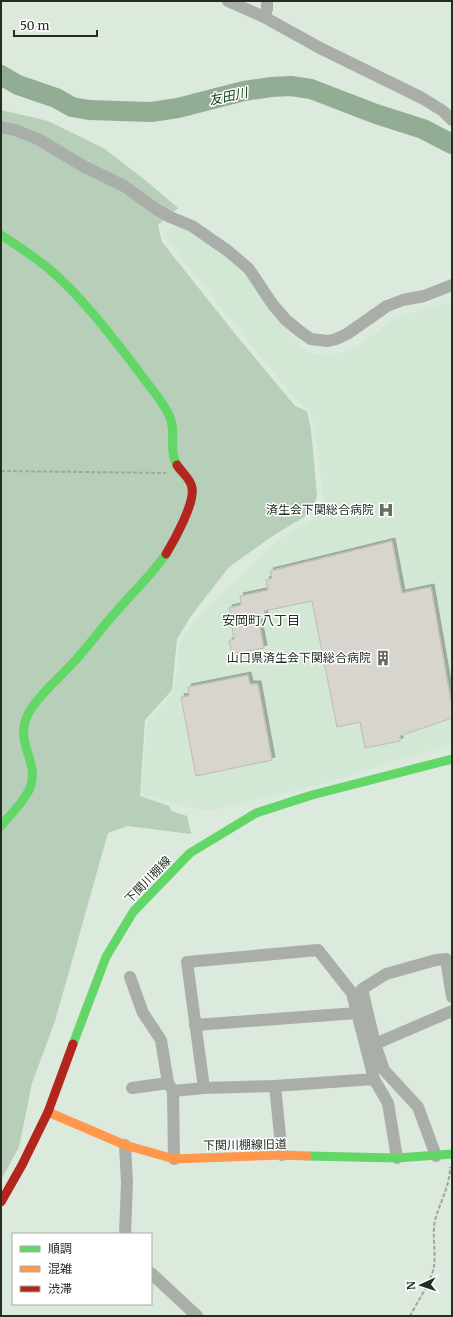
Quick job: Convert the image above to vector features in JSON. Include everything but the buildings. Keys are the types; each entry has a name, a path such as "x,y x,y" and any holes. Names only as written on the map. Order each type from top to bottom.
{"street":[{"path":"228,1 264,17 320,48 422,98 443,111 452,120"},
{"path":"264,17 267,9 267,1"},
{"path":"1,126 38,139 82,166 124,186 165,215 192,226 228,251 249,269 273,305 286,320 311,339 328,341 336,339 347,334 387,306 403,300 424,296 452,285"},
{"path":"1,235 35,258 87,306 156,396 169,414 173,426 172,447 174,461 189,480 193,488 193,496 170,546 161,561 76,660 48,687 25,719 22,737 31,769 32,781 29,792 1,826"},
{"name":"下関川棚線","path":"1,1202 22,1165 48,1112 106,957 133,912 190,853 256,814 312,795 452,759"},
{"path":"204,1088 187,962 318,950 352,993 374,1079 388,1103 397,1158"},
{"path":"436,1156 418,1107 384,1070 362,988 386,974 436,960 446,959 452,997"},
{"path":"130,977 143,1013 161,1040 171,1087 174,1159"},
{"path":"376,1044 452,1011"},
{"path":"196,1025 357,1013"},
{"path":"132,1088 275,1086 374,1079"},
{"path":"275,1086 282,1155"},
{"name":"下関川棚線旧道","path":"48,1112 125,1145 174,1159 282,1155 397,1158 451,1154"},
{"path":"125,1145 127,1183 125,1233"},
{"path":"152,1274 197,1316"}],"path":[{"path":"1,471 152,474 183,473"},
{"path":"410,1316 430,1279 434,1268 435,1223 448,1186 451,1154"}],"shaded area":[{"path":"1,110 48,121 105,149 178,208 158,225 162,242 295,406 307,411 311,430 317,496 311,513 274,535 229,567 191,616 177,639 172,690 145,720 140,796 169,806 171,811 187,816 191,834 128,826 108,833 55,1021 32,1083 19,1147 1,1180"},
{"name":"済生会下関総合病院","path":"176,224 203,238 259,287 266,306 303,348 311,354 333,355 357,347 395,318 452,301 452,744 322,784 208,811 195,809 146,795 141,792 147,722 174,692 180,642 193,622 277,541 314,518 324,503 315,426 308,409 295,399 163,235"}],"waterway":[{"name":"友田川","path":"1,75 18,85 56,98 72,107 89,110 151,112 178,108 244,91 271,87 291,86 311,89 376,114 423,129 452,144"}],"traffic: fast":[{"path":"1,235 37,259 60,279 95,316 136,368 158,397 169,415 172,427 173,453 177,465"},
{"path":"1,826 21,803 30,788 32,768 24,741 24,731 25,721 31,709 45,691 78,658 166,554"},
{"path":"73,1044 106,957 133,912 190,853 256,813 312,795 452,759"},
{"path":"307,1156 397,1158 452,1154"}],"traffic: slow":[{"path":"48,1112 125,1145 174,1159 282,1155 307,1156"}],"traffic: jam":[{"path":"166,554 183,522 192,495 190,482 177,465"},
{"path":"1,1202 22,1165 48,1112 73,1044"}],"place":[{"name":"済生会下関総合病院","path":"386,510"},
{"name":"山口県済生会下関総合病院","path":"383,658"}],"district":[{"name":"安岡町八丁目","path":"261,620"}]}
